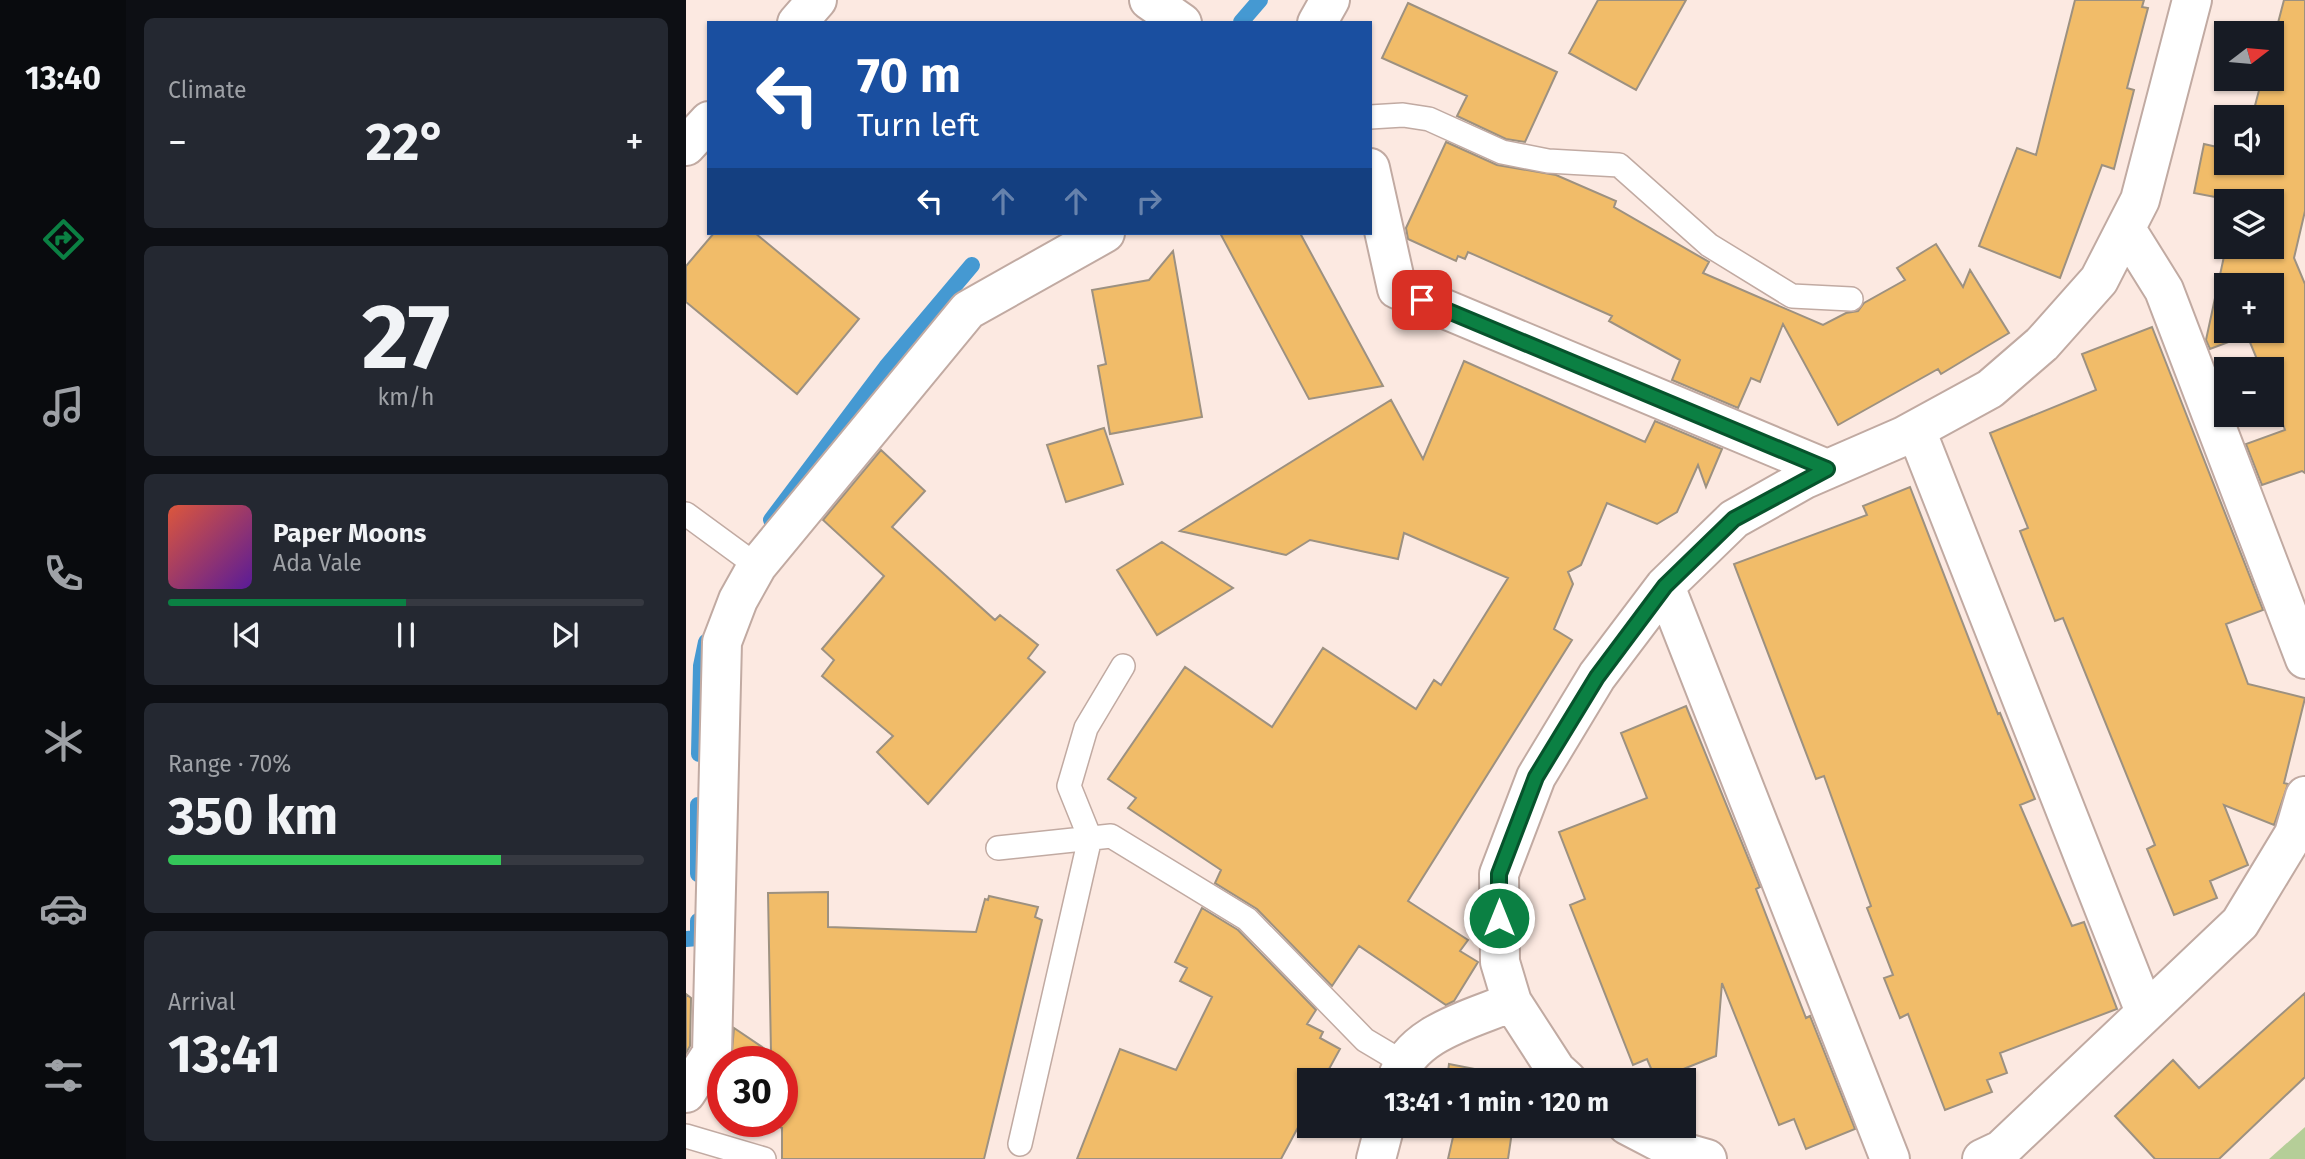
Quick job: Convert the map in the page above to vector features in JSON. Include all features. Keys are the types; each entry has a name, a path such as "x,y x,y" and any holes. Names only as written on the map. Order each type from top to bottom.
{"street":[{"path":"799,21 817,0"},
{"path":"1149,0 1179,21"},
{"path":"1318,21 1330,0"},
{"path":"1555,1068 1512,1002 1500,962 1499,874 1536,777 1597,677 1665,586 1734,519 1827,469 1916,430 1990,389 2042,344 2099,280 2140,201 2192,0"},
{"path":"686,111 707,113"},
{"path":"686,146 707,123"},
{"path":"1372,176 1397,289 1827,469"},
{"path":"2126,229 2164,290 2305,659"},
{"path":"686,1093 712,1053 722,642 738,600 757,566 968,310 1101,235"},
{"path":"1916,430 2145,1013"},
{"path":"1665,586 1890,1159"},
{"path":"1982,1159 2000,1150 2240,923 2294,834 2305,796"},
{"path":"1402,1068 1431,1037 1512,1002"},
{"path":"1376,1159 1382,1138"},
{"path":"1652,1138 1675,1150 1707,1159"}],"lane":[{"path":"1372,117 1404,115 1429,119 1503,152 1537,159 1619,165 1710,245 1792,296 1852,299"},
{"path":"686,514 757,566"},
{"path":"1020,1143 1090,838 1069,786 1086,728 1123,666"},
{"path":"998,848 1111,836 1247,919 1396,1068"},
{"path":"686,1136 764,1159"}],"green space":[{"path":"2305,1127 2305,1159 2269,1159"}],"building":[{"path":"1598,0 1686,0 1636,90 1569,53"},
{"path":"2075,0 2144,0 2142,7 2148,8 2127,88 2134,90 2114,169 2102,165 2060,278 1979,246 2017,148 2036,155"},
{"path":"2284,0 2305,0 2305,211 2294,258 2305,284 2305,473 2302,471 2262,485 2246,444 2285,430 2284,357 2256,357 2250,343 2284,343 2284,273 2220,273 2223,259 2284,259 2284,189 2214,189 2214,197 2194,193 2204,144 2214,146 2214,175 2284,175 2284,105 2255,105 2259,91 2284,91 2284,21 2279,21"},
{"path":"1408,3 1557,72 1525,142 1506,139 1457,116 1467,96 1382,58"},
{"path":"1446,142 1497,165 1556,175 1616,201 1614,207 1709,262 1703,273 1823,325 1846,313 1858,311 1864,303 1905,280 1897,268 1936,244 1963,287 1970,270 2009,333 1941,374 1938,369 1838,425 1783,324 1760,382 1751,378 1738,408 1672,380 1680,360 1609,321 1612,316 1468,252 1465,259 1458,256 1456,261 1408,239 1406,228"},
{"path":"712,235 757,235 859,319 797,394 686,302 686,266"},
{"path":"1221,235 1301,235 1383,386 1309,399"},
{"path":"1173,251 1202,417 1110,434 1098,366 1106,364 1092,290 1149,280"},
{"path":"2214,303 2214,343 2226,343 2210,349 2206,340"},
{"path":"2152,327 2263,610 2226,624 2248,684 2305,698 2284,783 2288,784 2274,825 2224,805 2248,865 2210,881 2217,898 2174,915 2147,849 2155,845 2063,618 2055,621 2020,531 2028,528 1990,433 2096,390 2082,354"},
{"path":"1464,361 1645,442 1655,421 1722,449 1706,487 1698,465 1677,512 1657,524 1607,503 1581,565 1568,572 1573,584 1554,629 1572,640 1408,901 1468,940 1460,951 1478,962 1454,1001 1446,1005 1359,946 1332,986 1257,909 1215,883 1221,870 1128,808 1136,798 1108,779 1185,667 1272,727 1323,648 1416,709 1434,680 1441,685 1508,578 1404,533 1398,559 1310,540 1286,555 1180,531 1391,400 1423,459"},
{"path":"1104,428 1123,484 1066,502 1047,445"},
{"path":"881,450 925,491 892,527 995,620 1000,615 1038,645 1028,658 1045,672 928,804 877,752 893,736 822,676 834,660 822,649 884,576 823,520"},
{"path":"1910,487 1998,714 2000,713 2035,799 2020,805 2072,926 2084,922 2117,1009 2000,1053 2007,1073 1987,1080 1992,1092 1945,1110 1908,1014 1900,1018 1884,978 1893,975 1867,908 1871,906 1824,776 1816,779 1734,564 1867,515 1863,506"},
{"path":"1162,542 1233,588 1157,635 1117,570"},
{"path":"1686,706 1760,887 1756,889 1806,1018 1810,1016 1855,1129 1806,1149 1794,1119 1779,1125 1722,983 1716,1056 1686,1068 1651,1068 1647,1059 1633,1065 1570,905 1585,899 1559,832 1647,798 1621,733"},
{"path":"828,892 828,927 976,932 985,899 988,900 989,896 1038,907 1035,917 1042,920 984,1159 782,1159 782,1137 798,1137 798,1046 771,1046 768,893"},
{"path":"1202,908 1238,930 1316,1010 1307,1024 1323,1032 1320,1038 1340,1049 1330,1068 1297,1068 1297,1129 1281,1159 1077,1159 1120,1049 1176,1070 1212,997 1180,981 1187,968 1175,962"},
{"path":"2305,993 2305,1077 2219,1159 2155,1159 2115,1116 2173,1060 2199,1088"},
{"path":"686,994 691,998 690,1046 686,1053"},
{"path":"734,1028 761,1046 732,1046"},
{"path":"1449,1064 1470,1068 1448,1068"},
{"path":"1453,1138 1511,1138 1508,1159 1448,1159"}],"waterway":[{"path":"1242,21 1260,0"},
{"path":"771,520 886,367 972,265"},
{"path":"699,754 701,666 706,642"},
{"path":"698,805 698,874"},
{"path":"686,939 698,938 698,921"}],"route":[{"path":"1422,300 1827,469 1734,519 1665,586 1597,677 1536,777 1499,874 1499,918"}]}
